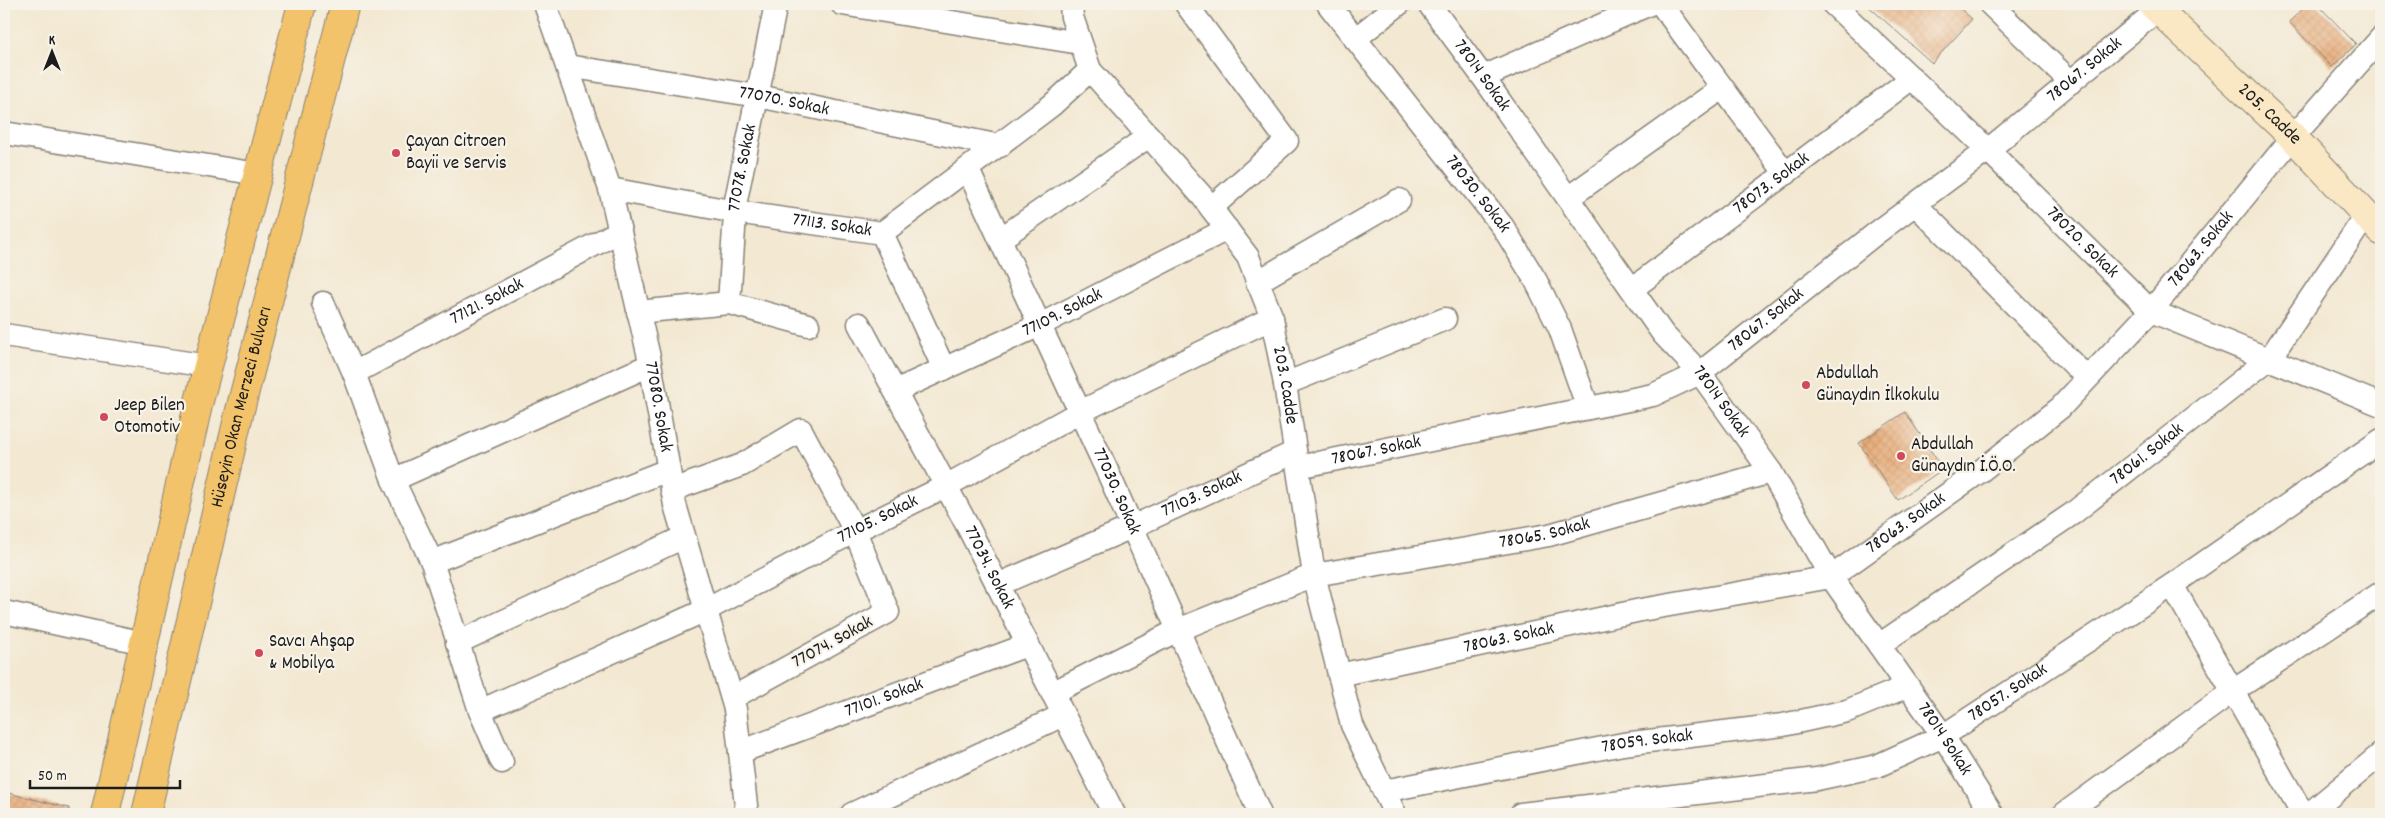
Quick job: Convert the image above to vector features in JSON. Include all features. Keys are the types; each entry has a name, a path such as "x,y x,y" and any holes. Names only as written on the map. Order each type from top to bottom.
{"main road":[{"path":"104,814 208,366 302,4"},
{"name":"Hüseyin Okan Merzeci Bulvarı","path":"146,814 239,414 345,4"}],"street":[{"name":"77080. Sokak","path":"545,4 610,189 650,365 670,480 684,537 732,698 747,814"},
{"name":"77078. Sokak","path":"729,304 736,212 776,4"},
{"path":"842,4 1080,43"},
{"name":"203. Cadde","path":"1071,4 1072,17 1090,70 1211,208 1248,257 1272,318 1285,384 1314,575 1352,726 1395,814"},
{"path":"1186,4 1287,141 1211,208"},
{"name":"78030. Sokak","path":"1328,4 1503,227 1536,281 1560,328 1588,408"},
{"path":"1355,39 1399,4"},
{"name":"78014 Sokak","path":"1429,4 1483,77 1663,334 1700,373 1771,472 1831,577 1943,736 1992,814"},
{"path":"1483,77 1650,4"},
{"path":"1661,4 1786,174"},
{"name":"78020. Sokak","path":"1833,4 1988,150 2151,311 2270,358 2381,405"},
{"path":"1990,4 2071,82"},
{"name":"78067. Sokak","path":"1297,459 1653,395 1700,373 1875,234 1988,150 2159,6"},
{"name":"205. Cadde","path":"2159,6 2293,137 2374,223"},
{"name":"78063. Sokak","path":"1339,675 1642,610 1831,577 1982,470 2060,408 2151,311 2293,137 2381,38"},
{"name":"77070. Sokak","path":"567,66 758,96 1000,146"},
{"name":"77113. Sokak","path":"610,189 736,212 882,233 1000,146 1052,105 1090,70"},
{"name":"78073. Sokak","path":"1632,289 1912,78"},
{"path":"1568,198 1722,88"},
{"path":"4,133 258,174"},
{"path":"1000,239 1149,136"},
{"name":"77030. Sokak","path":"968,170 1080,412 1260,814"},
{"path":"1257,282 1399,200"},
{"path":"1916,205 2088,378"},
{"name":"78061. Sokak","path":"1879,645 2072,514 2270,358 2374,223"},
{"name":"77109. Sokak","path":"895,390 1040,325 1227,230"},
{"name":"77121. Sokak","path":"354,373 620,231"},
{"path":"882,233 944,368"},
{"path":"323,303 354,373 393,480 432,562 480,712 502,762"},
{"path":"638,312 729,304 808,325"},
{"name":"77105. Sokak","path":"480,712 706,610 855,531 946,486 1080,412 1272,318"},
{"path":"1285,384 1445,318"},
{"name":"77034. Sokak","path":"859,324 946,486 1114,814"},
{"path":"4,335 208,366"},
{"path":"393,480 650,365"},
{"name":"77074. Sokak","path":"670,480 742,465 801,430 855,531 888,612 732,698"},
{"name":"78057. Sokak","path":"1521,814 1817,779 1878,766 1943,736 2172,585 2381,440"},
{"name":"77103. Sokak","path":"997,585 1297,459"},
{"name":"78065. Sokak","path":"1052,693 1178,630 1314,575 1550,535 1771,472"},
{"path":"432,562 670,480"},
{"path":"457,643 684,537"},
{"path":"2172,585 2303,814"},
{"path":"2064,814 2233,691 2381,593"},
{"path":"4,612 144,643"},
{"name":"77101. Sokak","path":"740,752 1027,645"},
{"name":"78059. Sokak","path":"1384,791 1623,744 1782,725 1847,711 1908,686"},
{"path":"852,814 1064,715"},
{"path":"2309,814 2381,754"}],"building":[{"path":"1866,4 1955,4 1972,19 1932,63"},
{"path":"2308,4 2317,4 2356,44 2332,67 2289,22"},
{"name":"Abdullah Günaydın İ.Ö.O.","path":"1905,412 1943,469 1898,500 1859,443"},
{"path":"8,793 69,808 68,814 4,814"}],"place":[{"name":"Çayan Citroen Bayii ve Servis","path":"396,153"},
{"name":"Abdullah Günaydın İlkokulu","path":"1806,385"},
{"name":"Jeep Bilen Otomotiv","path":"104,417"},
{"name":"Abdullah Günaydın İ.Ö.O.","path":"1901,456"},
{"name":"Savcı Ahşap & Mobilya","path":"259,653"}]}
